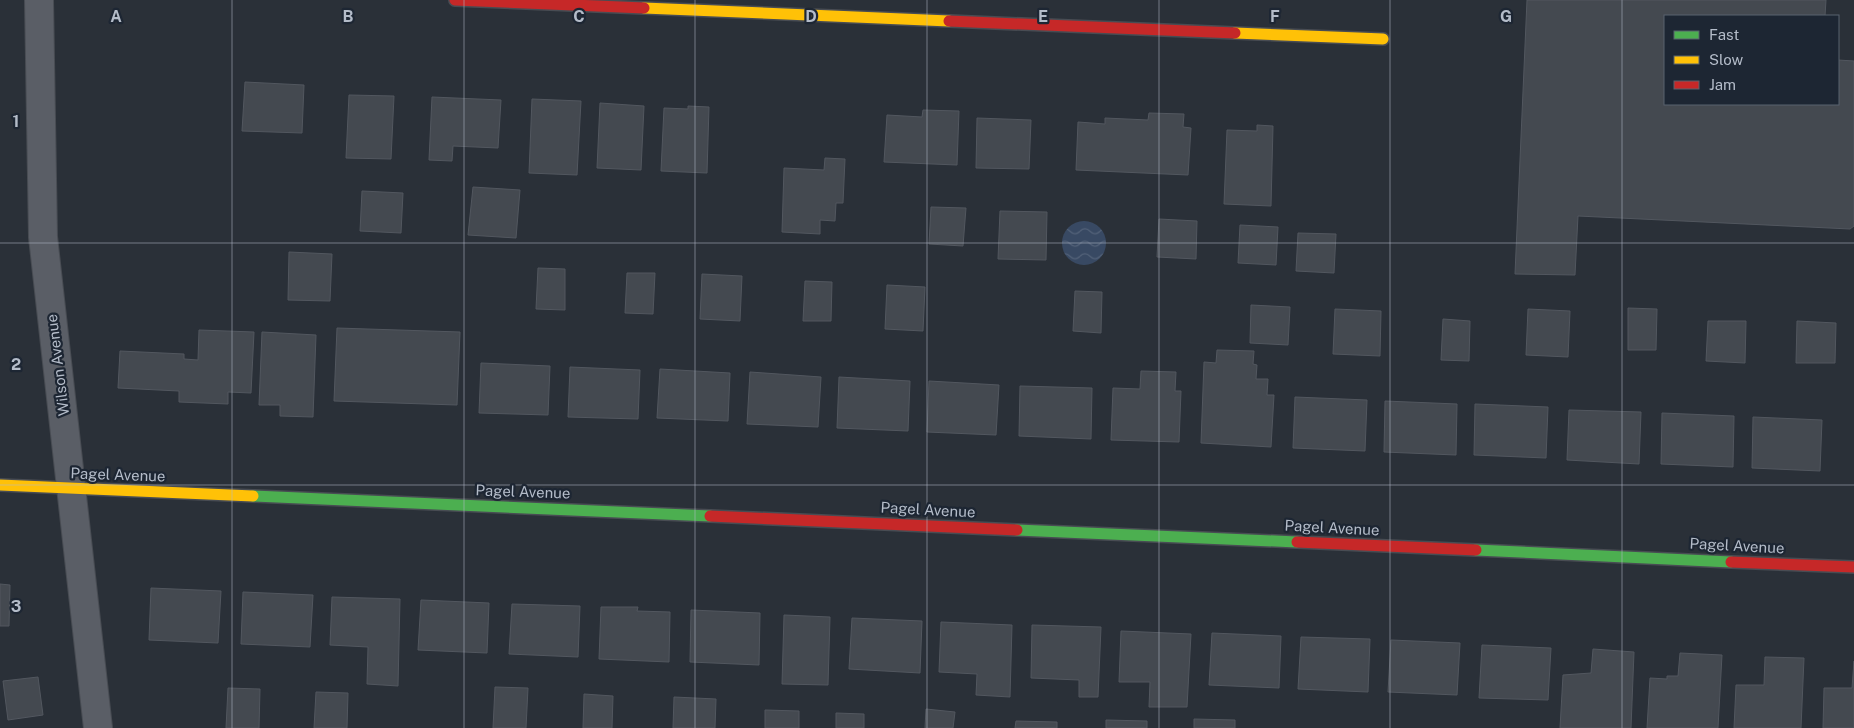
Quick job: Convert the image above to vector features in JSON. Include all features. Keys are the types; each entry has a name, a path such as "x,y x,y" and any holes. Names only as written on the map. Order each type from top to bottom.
{"street":[{"name":"Wilson Avenue","path":"39,0 43,237 98,728"},
{"path":"455,0 1383,39"},
{"name":"Pagel Avenue","path":"0,485 1854,567"}],"water":[{"path":"1080,221 1088,221 1100,227 1106,243 1100,259 1088,265 1080,265 1068,259 1062,247 1062,239 1068,227"}],"building":[{"path":"1527,0 1826,0 1825,15 1664,15 1664,105 1839,105 1839,60 1854,61 1854,226 1850,229 1578,216 1575,275 1515,274"},
{"path":"245,82 304,85 302,133 242,131"},
{"path":"349,95 394,96 391,159 346,158"},
{"path":"432,97 501,100 498,148 453,146 452,161 429,160"},
{"path":"532,99 581,101 577,175 529,173"},
{"path":"600,103 644,106 641,170 597,168"},
{"path":"688,106 709,107 707,173 661,171 664,108 688,109"},
{"path":"923,110 959,111 957,165 884,162 887,115 922,117"},
{"path":"1149,113 1184,114 1183,127 1191,128 1188,175 1076,170 1078,122 1105,124 1105,118 1148,120"},
{"path":"977,118 1031,120 1029,169 976,168"},
{"path":"1257,125 1273,126 1271,206 1224,204 1227,130 1257,131"},
{"path":"825,158 845,159 843,203 836,203 835,221 820,220 820,234 782,232 784,168 824,170"},
{"path":"473,187 520,190 516,238 468,235"},
{"path":"362,191 403,193 401,233 360,231"},
{"path":"931,207 966,208 963,246 929,244"},
{"path":"1000,211 1047,212 1046,260 998,259"},
{"path":"1159,219 1197,221 1196,259 1157,257"},
{"path":"1240,225 1278,227 1276,265 1238,263"},
{"path":"1298,233 1336,234 1334,273 1296,271"},
{"path":"289,252 332,254 330,301 288,300"},
{"path":"538,268 565,269 565,310 536,309"},
{"path":"627,273 655,273 653,314 625,313"},
{"path":"702,274 742,276 740,321 700,319"},
{"path":"805,281 832,282 831,321 803,321"},
{"path":"887,285 925,287 923,331 885,329"},
{"path":"1075,291 1102,292 1101,333 1073,331"},
{"path":"1251,305 1290,307 1288,345 1250,343"},
{"path":"1628,308 1657,309 1656,350 1628,350"},
{"path":"1335,309 1381,311 1380,356 1333,354"},
{"path":"1528,309 1570,311 1568,357 1526,355"},
{"path":"1443,319 1470,321 1469,361 1441,360"},
{"path":"1708,321 1746,321 1745,363 1706,361"},
{"path":"1797,321 1836,323 1835,363 1796,363"},
{"path":"337,328 460,332 457,405 334,401"},
{"path":"199,330 254,332 251,393 228,392 228,404 179,402 179,391 118,388 120,351 184,354 184,359 198,360"},
{"path":"262,332 316,335 313,417 280,416 280,405 259,405"},
{"path":"1217,350 1254,351 1253,364 1257,365 1256,379 1268,379 1267,395 1274,395 1271,447 1201,443 1204,362 1216,363"},
{"path":"481,363 550,366 548,415 479,413"},
{"path":"570,367 640,370 638,419 568,417"},
{"path":"660,369 730,373 728,421 657,418"},
{"path":"1141,371 1176,372 1175,391 1181,391 1179,442 1111,440 1113,388 1140,389"},
{"path":"750,372 821,377 818,427 747,424"},
{"path":"839,377 910,381 908,431 837,428"},
{"path":"929,381 999,385 996,435 927,432"},
{"path":"1020,386 1092,388 1091,439 1019,436"},
{"path":"1295,397 1367,400 1365,451 1293,448"},
{"path":"1385,401 1457,404 1456,455 1384,452"},
{"path":"1475,404 1548,407 1546,458 1474,455"},
{"path":"1569,410 1641,412 1639,464 1567,460"},
{"path":"1662,413 1734,416 1733,467 1661,464"},
{"path":"1753,417 1822,420 1820,471 1752,468"},
{"path":"0,584 10,585 9,626 0,626"},
{"path":"151,588 221,591 218,643 149,640"},
{"path":"243,592 313,595 310,647 241,644"},
{"path":"332,597 400,599 398,686 367,684 368,647 330,645"},
{"path":"421,600 489,603 487,653 418,650"},
{"path":"512,604 580,606 578,657 509,654"},
{"path":"601,607 638,607 637,611 670,612 669,662 599,659"},
{"path":"691,610 760,613 759,665 690,662"},
{"path":"784,615 830,617 828,685 782,684"},
{"path":"852,618 922,621 920,673 849,669"},
{"path":"941,622 1012,625 1010,697 976,695 977,674 939,672"},
{"path":"1032,625 1101,627 1098,697 1079,697 1079,680 1031,678"},
{"path":"1121,631 1191,634 1187,707 1149,707 1150,682 1119,682"},
{"path":"1212,633 1281,636 1279,688 1209,685"},
{"path":"1301,637 1370,639 1368,692 1298,689"},
{"path":"1391,640 1460,643 1457,695 1388,692"},
{"path":"1482,645 1551,648 1548,700 1479,698"},
{"path":"1593,649 1634,652 1631,728 1560,728 1563,675 1591,673"},
{"path":"1680,653 1722,655 1718,728 1647,728 1650,678 1667,679 1667,676 1678,676"},
{"path":"1765,657 1804,658 1801,728 1734,728 1736,685 1764,685"},
{"path":"1854,661 1854,728 1823,728 1824,688 1852,688"},
{"path":"38,677 43,715 8,720 3,681"},
{"path":"495,687 528,688 526,728 493,728"},
{"path":"228,688 260,689 259,728 226,728"},
{"path":"316,692 348,693 347,728 314,728"},
{"path":"584,694 613,696 612,728 583,728"},
{"path":"674,697 716,699 715,728 673,728"},
{"path":"926,709 955,712 953,728 925,728"},
{"path":"765,710 799,711 799,728 765,728"},
{"path":"836,713 864,714 864,728 836,728"},
{"path":"1194,719 1235,720 1235,728 1194,728"},
{"path":"1106,720 1147,721 1147,728 1106,728"},
{"path":"1016,721 1057,722 1057,728 1015,728"}],"traffic: fast":[{"path":"253,496 710,516"},
{"path":"1017,530 1297,542"},
{"path":"1476,550 1731,562"}],"traffic: slow":[{"path":"644,8 949,21"},
{"path":"1235,33 1383,39"},
{"path":"0,485 253,496"}],"traffic: jam":[{"path":"455,0 644,8"},
{"path":"949,21 1235,33"},
{"path":"710,516 1017,530"},
{"path":"1297,542 1476,550"},
{"path":"1731,562 1854,567"}]}
